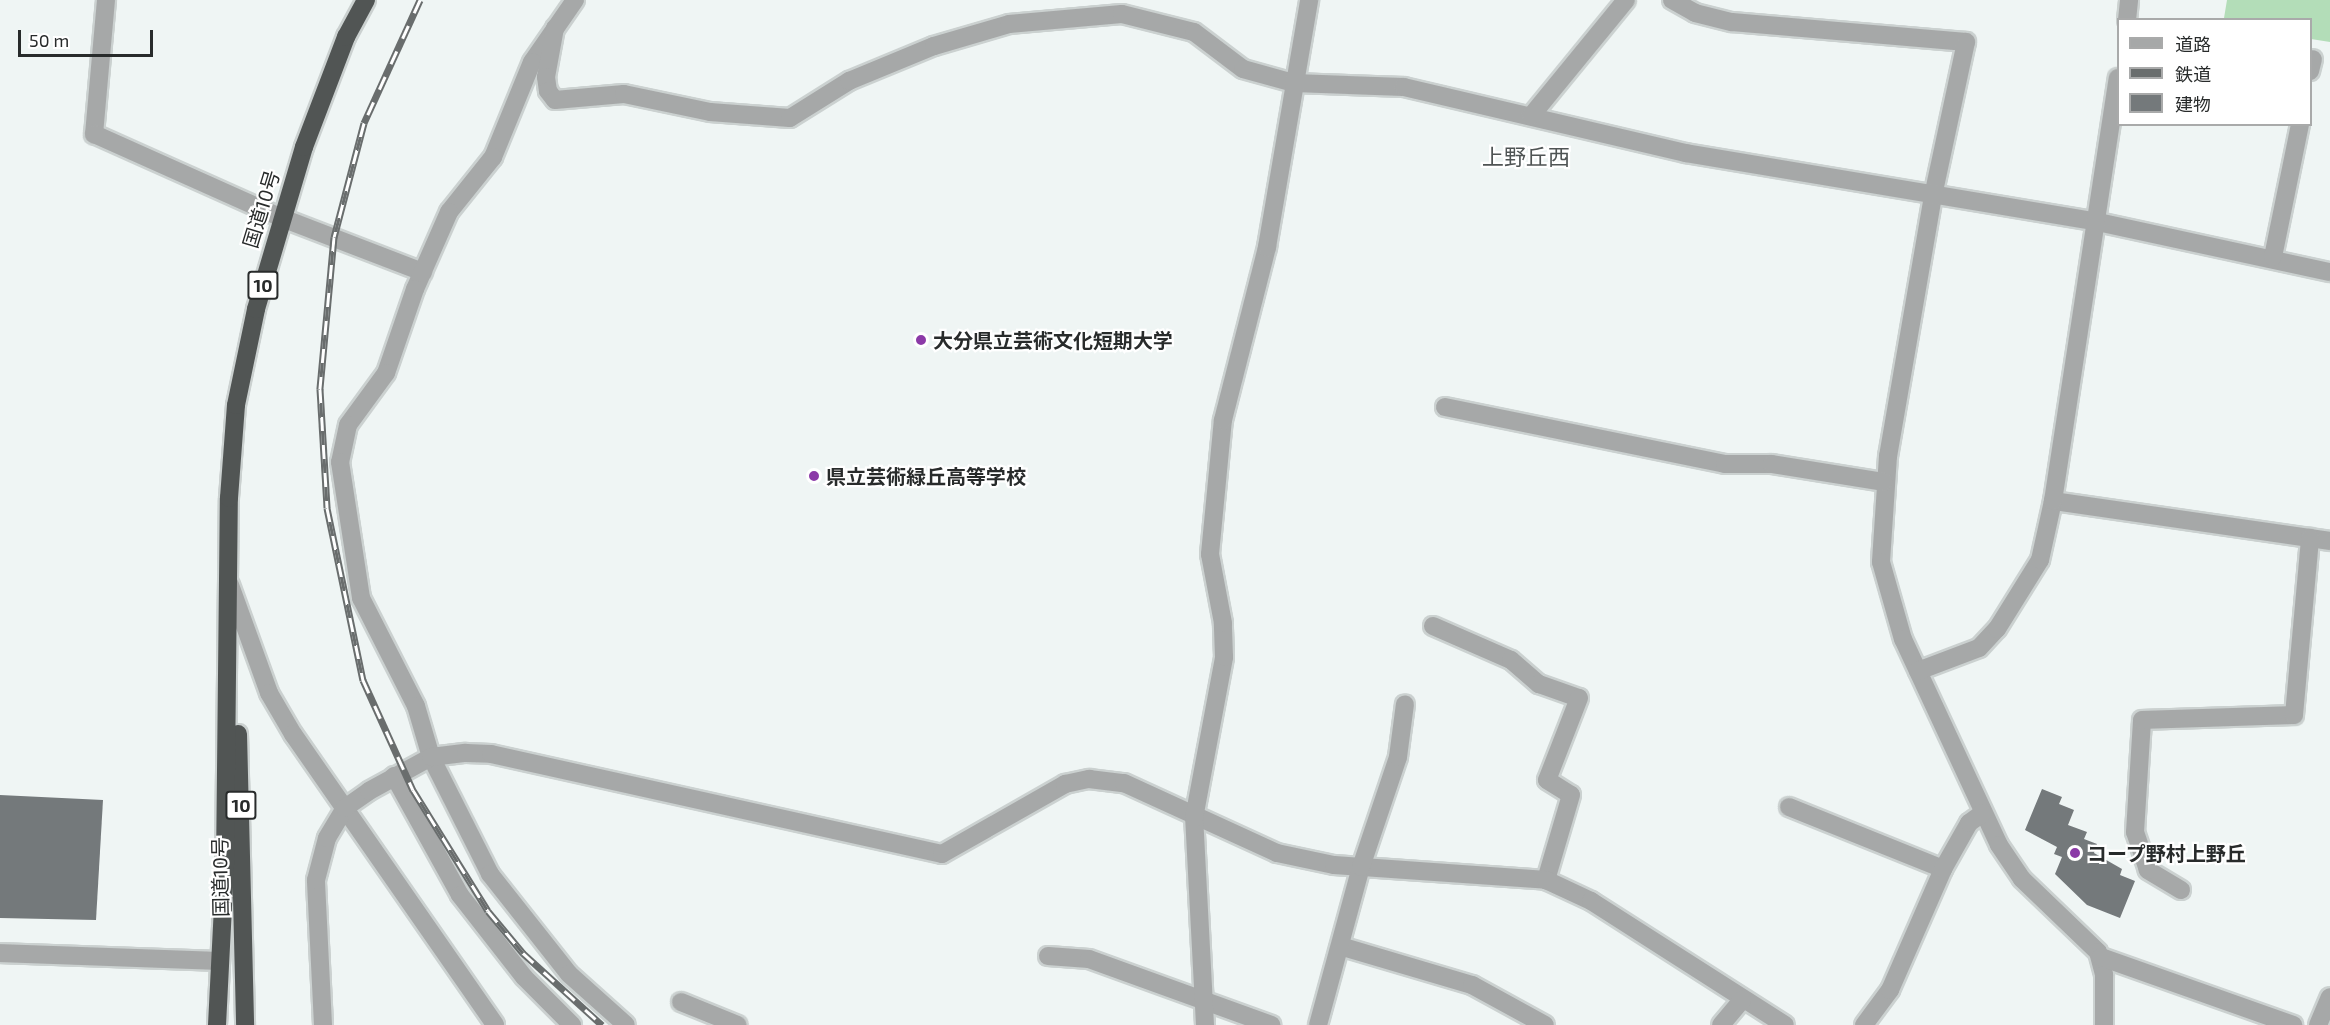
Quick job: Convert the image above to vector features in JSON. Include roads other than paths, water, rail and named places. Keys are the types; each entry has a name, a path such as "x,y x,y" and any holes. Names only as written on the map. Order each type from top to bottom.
{"highway":[{"name":"国道10号","path":"217,1025 218,961 225,866 230,585 229,498 236,405 256,309 282,218 322,96 366,0"},
{"name":"国道10号","path":"230,585 241,786 245,1025"}],"street":[{"path":"106,0 94,134 282,218 423,272"},
{"path":"575,0 532,62 493,157 449,212 423,272 386,374 348,425 340,462 361,598 416,706 431,757 490,874 569,974 626,1025"},
{"path":"1205,1025 1194,818 1224,657 1223,623 1210,554 1223,420 1267,247 1309,0"},
{"path":"1531,116 1626,0"},
{"path":"1672,0 1695,13 1732,22 1966,42 1933,196 1884,482 1880,544 1884,578 1918,671 1983,813 2012,866 2083,933 2101,957 2293,1025"},
{"path":"2127,18 2129,0"},
{"path":"555,28 546,85 552,98 565,102 624,94 710,112 790,118 849,81 934,46 1009,24 1122,14 1194,32 1243,69 1294,83 1404,87 1686,153 2098,222 2273,257 2330,272"},
{"path":"1918,671 1979,648 1997,629 2040,560 2053,501 2098,222 2117,85"},
{"path":"2273,257 2300,126"},
{"path":"1445,406 1725,464 1772,464 1884,482"},
{"path":"2053,501 2330,541"},
{"path":"2181,890 2148,870 2135,832 2142,720 2294,715 2310,538"},
{"path":"230,585 269,693 345,808 495,1025"},
{"path":"1433,626 1511,660 1539,684 1579,698 1547,780 1571,795 1546,880"},
{"path":"1318,1025 1361,867 1398,757 1405,704"},
{"path":"323,1025 316,880 327,838 345,808 394,776 431,757 491,754 942,854 1065,784 1089,779 1124,783 1194,818 1277,853 1361,867 1546,880 1591,901 1742,1000 1785,1025"},
{"path":"394,776 433,853 466,903 524,977 572,1025"},
{"path":"1789,807 1943,869"},
{"path":"1864,1025 1890,990 1943,869 1969,824 1983,813"},
{"path":"1340,946 1472,985 1545,1025"},
{"path":"0,953 218,961"},
{"path":"1048,956 1089,959 1205,999 1271,1025"},
{"path":"2101,957 2104,1025"},
{"path":"2318,1025 2330,997"},
{"path":"1721,1025 1742,1000"},
{"path":"681,1002 738,1025"}],"railway":[{"path":"420,0 364,123 334,237 320,389 327,508 363,680 413,790 488,911 523,953 602,1025"}],"place":[{"name":"大分県立芸術文化短期大学","path":"921,340"},
{"name":"県立芸術緑丘高等学校","path":"814,476"},
{"name":"コープ野村上野丘","path":"2075,853"}],"district":[{"name":"上野丘西","path":"1526,157"}]}
